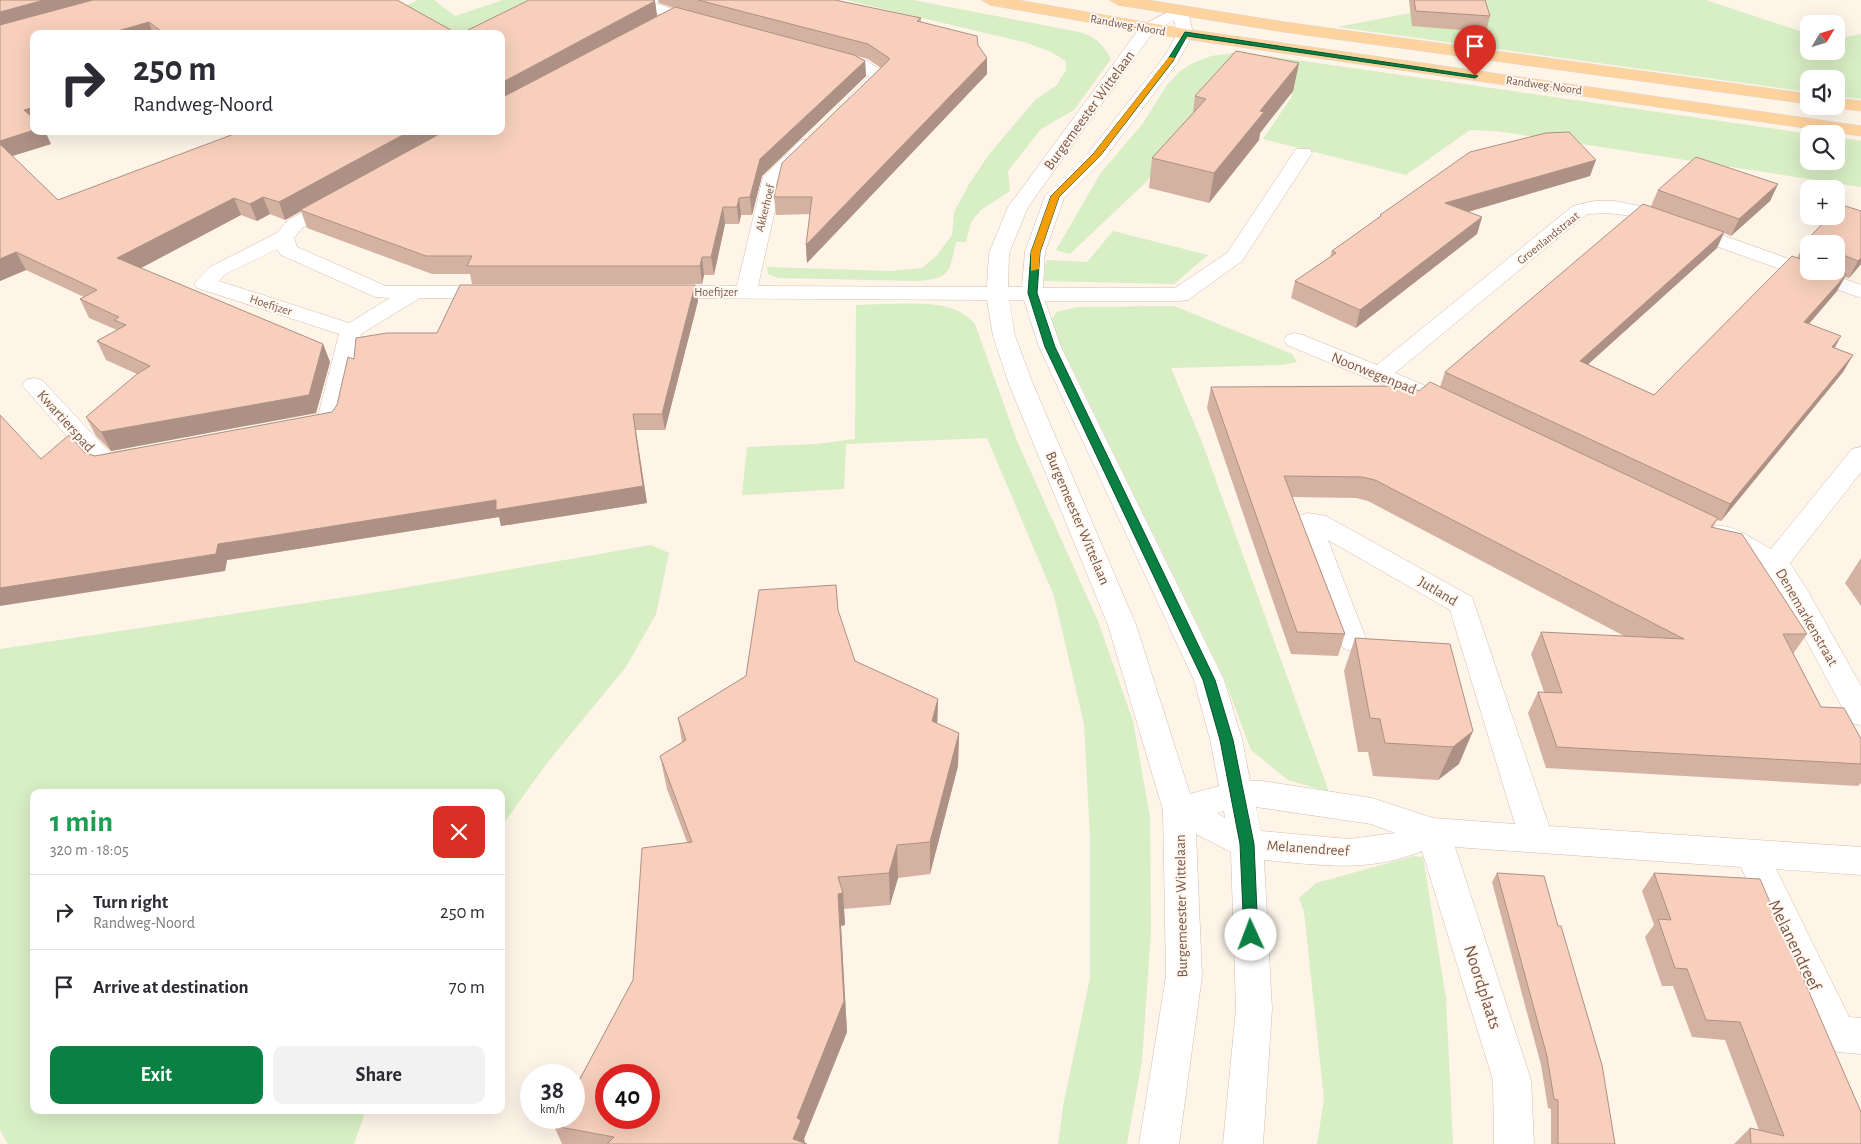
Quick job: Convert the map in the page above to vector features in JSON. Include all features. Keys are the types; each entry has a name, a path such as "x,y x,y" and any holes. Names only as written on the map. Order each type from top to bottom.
{"main road":[{"name":"Randweg-Noord","path":"990,0 1185,34 1861,131"},
{"name":"Randweg-Noord","path":"1118,0 1284,27 1800,98"},
{"path":"1845,104 1861,106"}],"street":[{"path":"650,0 648,6 721,28"},
{"path":"1180,11 1185,34"},
{"name":"Burgemeester Wittelaan","path":"1159,1144 1184,976 1179,810 1122,625 1021,384 1007,344 998,293 999,253 1018,207 1148,28 1180,11"},
{"path":"657,25 675,15"},
{"name":"Burgemeester Wittelaan","path":"1185,34 1171,59 1097,155 1055,196 1036,252 1032,293 1050,347 1209,680 1226,740 1247,844 1254,1008 1243,1144"},
{"path":"814,52 861,65 880,75 844,109"},
{"name":"Akkerhoef","path":"746,292 773,177 823,129"},
{"path":"746,292 1180,295 1235,257 1304,153"},
{"name":"Hoefijzer","path":"351,331 206,283 217,271 284,237 295,224 354,191"},
{"name":"Groenlandstraat","path":"1378,376 1580,210 1592,206 1612,206 1637,211 1861,292"},
{"path":"284,237 288,251 383,292 516,292"},
{"path":"280,430 329,421 351,331 416,292"},
{"name":"Hoefijzer","path":"636,292 746,292"},
{"name":"Noorwegenpad","path":"1295,340 1460,410"},
{"name":"Kwartierspad","path":"34,385 104,462 153,453"},
{"name":"Denemarkenstraat","path":"1861,455 1775,563 1795,593 1861,714"},
{"name":"Jutland","path":"1353,641 1308,522 1317,522 1462,604 1537,840"},
{"path":"1701,524 1775,563"},
{"name":"Melanendreef","path":"1179,810 1237,795 1262,794 1372,811 1433,832 1861,861"},
{"name":"Melanendreef","path":"1179,810 1247,844 1349,853 1394,848 1433,832"},
{"name":"Noordplaats","path":"1433,832 1512,1080 1514,1144"},
{"name":"Melanendreef","path":"1752,855 1850,1035"}],"green space":[{"path":"418,0 434,0 455,16 503,0 556,0 499,30 386,30 398,9"},
{"path":"846,0 913,0 1079,32 1098,41 1111,59 1074,110 1041,129 1008,171 1010,191 981,210 971,222 966,242 956,242 950,267 942,276 917,281 778,278 768,274 767,267 891,271 922,268 937,255 952,235 954,212 969,184 990,153 1036,99 1056,86 1066,70 1066,61 1051,52 1027,43"},
{"path":"1479,0 1706,0 1800,31 1800,60 1845,60 1845,37 1861,34 1861,99 1845,97 1845,70 1800,70 1800,91 1337,27"},
{"path":"1240,52 1800,132 1800,170 1845,170 1845,138 1861,141 1861,187 1845,185 1845,180 1815,180 1496,131 1470,130 1406,175 1263,139 1293,95 1229,82 1145,183 1070,254 1056,250 1100,174 1143,123 1167,85 1180,71 1193,63 1211,56"},
{"path":"1113,231 1208,255 1174,284 1044,281 1046,260 1087,262"},
{"path":"920,304 945,307 956,310 975,324 1017,441 1098,621 1133,721 1150,817 1151,931 1142,1061 1127,1144 1058,1144 1063,1106 1090,978 1090,837 1084,724 1054,596 987,438 846,444 844,489 742,495 747,447 816,444 855,439 856,305"},
{"path":"1174,306 1292,354 1297,362 1283,365 1171,368 1202,442 1329,792 1288,780 1251,750 1224,678 1050,323 1056,312 1078,307"},
{"path":"651,545 669,553 656,614 626,667 547,763 505,821 505,789 30,789 30,1114 365,1114 354,1144 8,1144 0,1130 0,649 385,591"},
{"path":"1414,856 1423,857 1446,998 1453,1144 1317,1144 1324,1099 1304,912 1299,898 1316,883"}],"building":[{"path":"0,0 44,0 0,12"},
{"path":"93,0 397,0 451,30 160,30 149,22 121,30 30,30 30,108 24,110 30,115 30,131 0,141 0,25"},
{"path":"529,0 655,1 505,81 505,30 468,30"},
{"path":"698,0 835,0 921,18 917,21 977,36 978,45 987,58 806,245 812,197 774,197 782,163 889,58 868,44"},
{"path":"1414,0 1485,0 1490,16 1416,11"},
{"path":"675,7 854,55 865,61 760,159 750,197 739,198 737,207 723,207 711,257 702,257 700,266 467,266 472,256 426,256 300,210 438,135 505,135 505,96"},
{"path":"1236,51 1299,63 1260,111 1264,112 1214,173 1152,158 1206,99 1195,96"},
{"path":"1569,132 1596,160 1445,203 1482,217 1360,310 1295,281 1336,253 1332,251 1380,215 1470,152 1546,133"},
{"path":"231,135 403,135 279,202 263,197 250,204 234,198 117,258 323,344 309,395 101,432 86,417 137,374 150,366 97,341 126,325 114,320 119,317 80,299 97,290 16,252 0,259 0,144 58,200"},
{"path":"1696,157 1778,184 1739,219 1658,190"},
{"path":"1643,204 1724,232 1580,361 1654,395 1792,256 1800,259 1800,280 1842,280 1804,322 1841,336 1832,347 1853,355 1730,504 1445,372"},
{"path":"1845,206 1861,211 1861,258 1858,261 1845,256 1845,235 1812,235 1821,225 1845,225"},
{"path":"460,285 695,285 662,414 633,414 643,486 496,510 496,500 218,544 216,554 0,588 0,415 41,459 69,435 85,453 95,456 332,412 337,405 348,357 354,359 356,338 387,333 437,333"},
{"path":"1430,382 1718,518 1711,527 1742,534 1807,634 1783,634 1821,707 1844,708 1861,739 1861,764 1557,747 1538,692 1562,693 1541,632 1684,639 1375,480 1362,477 1284,476 1345,634 1297,632 1211,387 1408,386 1419,391"},
{"path":"836,585 838,610 855,661 938,699 932,721 959,733 930,842 897,845 889,873 838,877 843,893 838,894 844,1001 797,1118 801,1120 793,1139 807,1144 607,1144 614,1137 570,1129 585,1129 585,1069 633,980 642,848 692,842 660,756 686,740 678,718 746,676 759,590"},
{"path":"1355,638 1450,644 1473,731 1453,747 1385,743 1380,719 1370,718"},
{"path":"1497,873 1544,876 1558,926 1561,926 1602,1065 1615,1144 1558,1144 1558,1100 1554,1099 1547,1056"},
{"path":"1654,873 1760,879 1861,1112 1861,1144 1751,1144 1750,1128 1784,1136 1740,1022 1706,1020 1687,969 1675,968 1658,919 1671,920"}],"slow traffic":[{"path":"1034,269 1036,252 1055,196 1097,155 1172,58"}],"route":[{"path":"1251,935 1247,844 1226,740 1209,680 1050,347 1032,293 1036,252 1055,196 1097,155 1171,59 1185,34 1475,76"}]}
